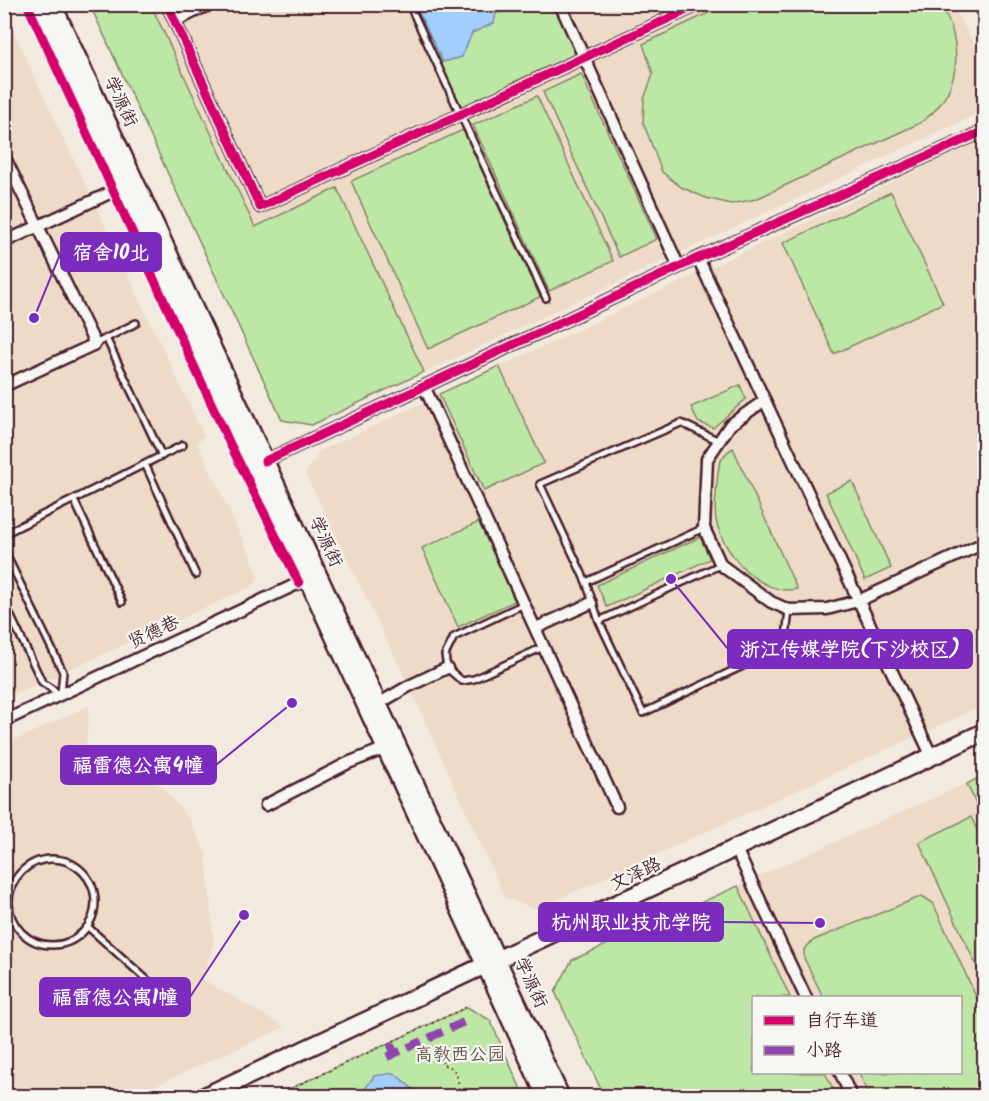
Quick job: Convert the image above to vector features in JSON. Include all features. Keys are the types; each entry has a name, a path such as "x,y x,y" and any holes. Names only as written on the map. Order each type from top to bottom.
{"main road":[{"name":"学源街","path":"38,4 265,461 313,576 378,705 391,746"},
{"name":"学源街","path":"53,4 129,184 492,964 561,1096"},
{"name":"文泽路","path":"205,1096 492,964 984,732"},
{"name":"学源街","path":"492,964 545,1096"}],"street":[{"path":"167,4 260,207 700,4"},
{"path":"175,21 210,4"},
{"path":"560,4 679,267"},
{"path":"265,461 698,258 984,131"},
{"path":"4,156 95,344 4,386"},
{"path":"4,242 129,184"},
{"path":"698,258 932,757"},
{"path":"424,386 617,807"},
{"path":"765,400 730,425 717,440 707,459 704,528 721,565 753,590 789,610 827,609 858,601 984,543"},
{"name":"贤德巷","path":"4,721 313,576"},
{"path":"536,628 591,603"},
{"path":"378,705 409,686 447,668"},
{"path":"266,806 348,763 391,746"},
{"path":"736,849 805,996"},
{"path":"841,1074 852,1096"}],"lane":[{"path":"409,4 546,298"},
{"path":"95,344 136,323"},
{"path":"106,338 162,456"},
{"path":"717,440 681,423 540,484 586,582 591,603 599,621 643,713 785,646 789,610"},
{"path":"4,534 146,466 183,445"},
{"path":"146,466 196,575"},
{"path":"74,500 122,602"},
{"path":"586,582 704,528"},
{"path":"4,550 63,672 60,695 42,682 4,602"},
{"path":"599,621 721,565"},
{"path":"525,604 454,637 445,655 447,668 462,681 474,679 544,646"},
{"path":"45,860 60,860 74,865 85,875 92,887 94,907 88,927 66,944 52,946 39,944 26,937 16,927 10,914 9,899 12,885 20,873 32,864 45,860"},
{"path":"88,927 155,987"}],"path":[{"path":"274,1096 467,1007 469,1004"},
{"path":"432,1040 436,1049 446,1053 441,1064 453,1068 458,1079 459,1096"}],"shaded area":[{"path":"90,5 952,5 984,59 984,111 312,425 282,420"},
{"path":"4,12 205,437 197,442 256,568 258,579 253,586 5,699"},
{"path":"984,139 984,705 537,909 505,898 409,686 305,473 320,451"},
{"path":"89,706 86,747 130,763 161,786 190,820 206,854 214,942 202,979 285,1027 132,1096 5,1096 4,745"},
{"path":"984,775 984,1096 604,1096 555,992 572,960"}],"green space":[{"path":"90,5 151,5 255,227 337,188 424,372 312,425 282,420"},
{"path":"409,5 560,5 584,58 462,115"},
{"path":"725,5 941,5 954,37 955,69 944,99 934,112 920,123 756,199 731,204 706,198 681,187 662,172 643,122 644,99 653,74 643,44"},
{"path":"581,74 657,239 619,257 543,92"},
{"path":"537,96 613,261 549,291 473,125"},
{"path":"463,130 540,297 428,349 351,181"},
{"path":"891,192 943,303 834,354 783,243"},
{"path":"499,366 544,463 484,491 439,394"},
{"path":"740,385 746,399 713,428 698,422 691,407"},
{"path":"733,448 797,589 783,590 757,580 735,559 720,533 715,511 718,472 722,459"},
{"path":"852,481 891,568 865,580 826,493"},
{"path":"479,522 515,601 458,627 422,548"},
{"path":"700,537 710,559 607,607 597,585"},
{"path":"984,775 984,822 967,784"},
{"path":"971,817 984,845 984,982 919,842"},
{"path":"738,886 790,996 752,996 752,1074 826,1074 837,1096 604,1096 555,992 572,960"},
{"path":"922,896 933,903 984,1014 984,1096 870,1096 859,1074 962,1074 962,996 823,996 804,958 804,949 814,940"},
{"name":"高教西公园","path":"467,1007 490,1020 524,1096 274,1096"}],"water":[{"path":"415,5 509,5 506,12 496,13 494,23 472,33 462,57 443,62"},
{"path":"394,1073 421,1096 360,1096 374,1076"}],"marked path":[{"path":"387,1057 464,1022"},
{"path":"390,1043 398,1061"}],"cycle path":[{"path":"27,4 230,444 299,583"},
{"path":"167,4 260,207 700,4"},
{"path":"265,461 698,258 984,131"}],"place":[{"name":"宿舍10北","path":"34,318"},
{"name":"浙江传媒学院(下沙校区)","path":"671,579"},
{"name":"福雷德公寓4幢","path":"292,703"},
{"name":"福雷德公寓1幢","path":"244,915"},
{"name":"杭州职业技术学院","path":"820,923"}]}
